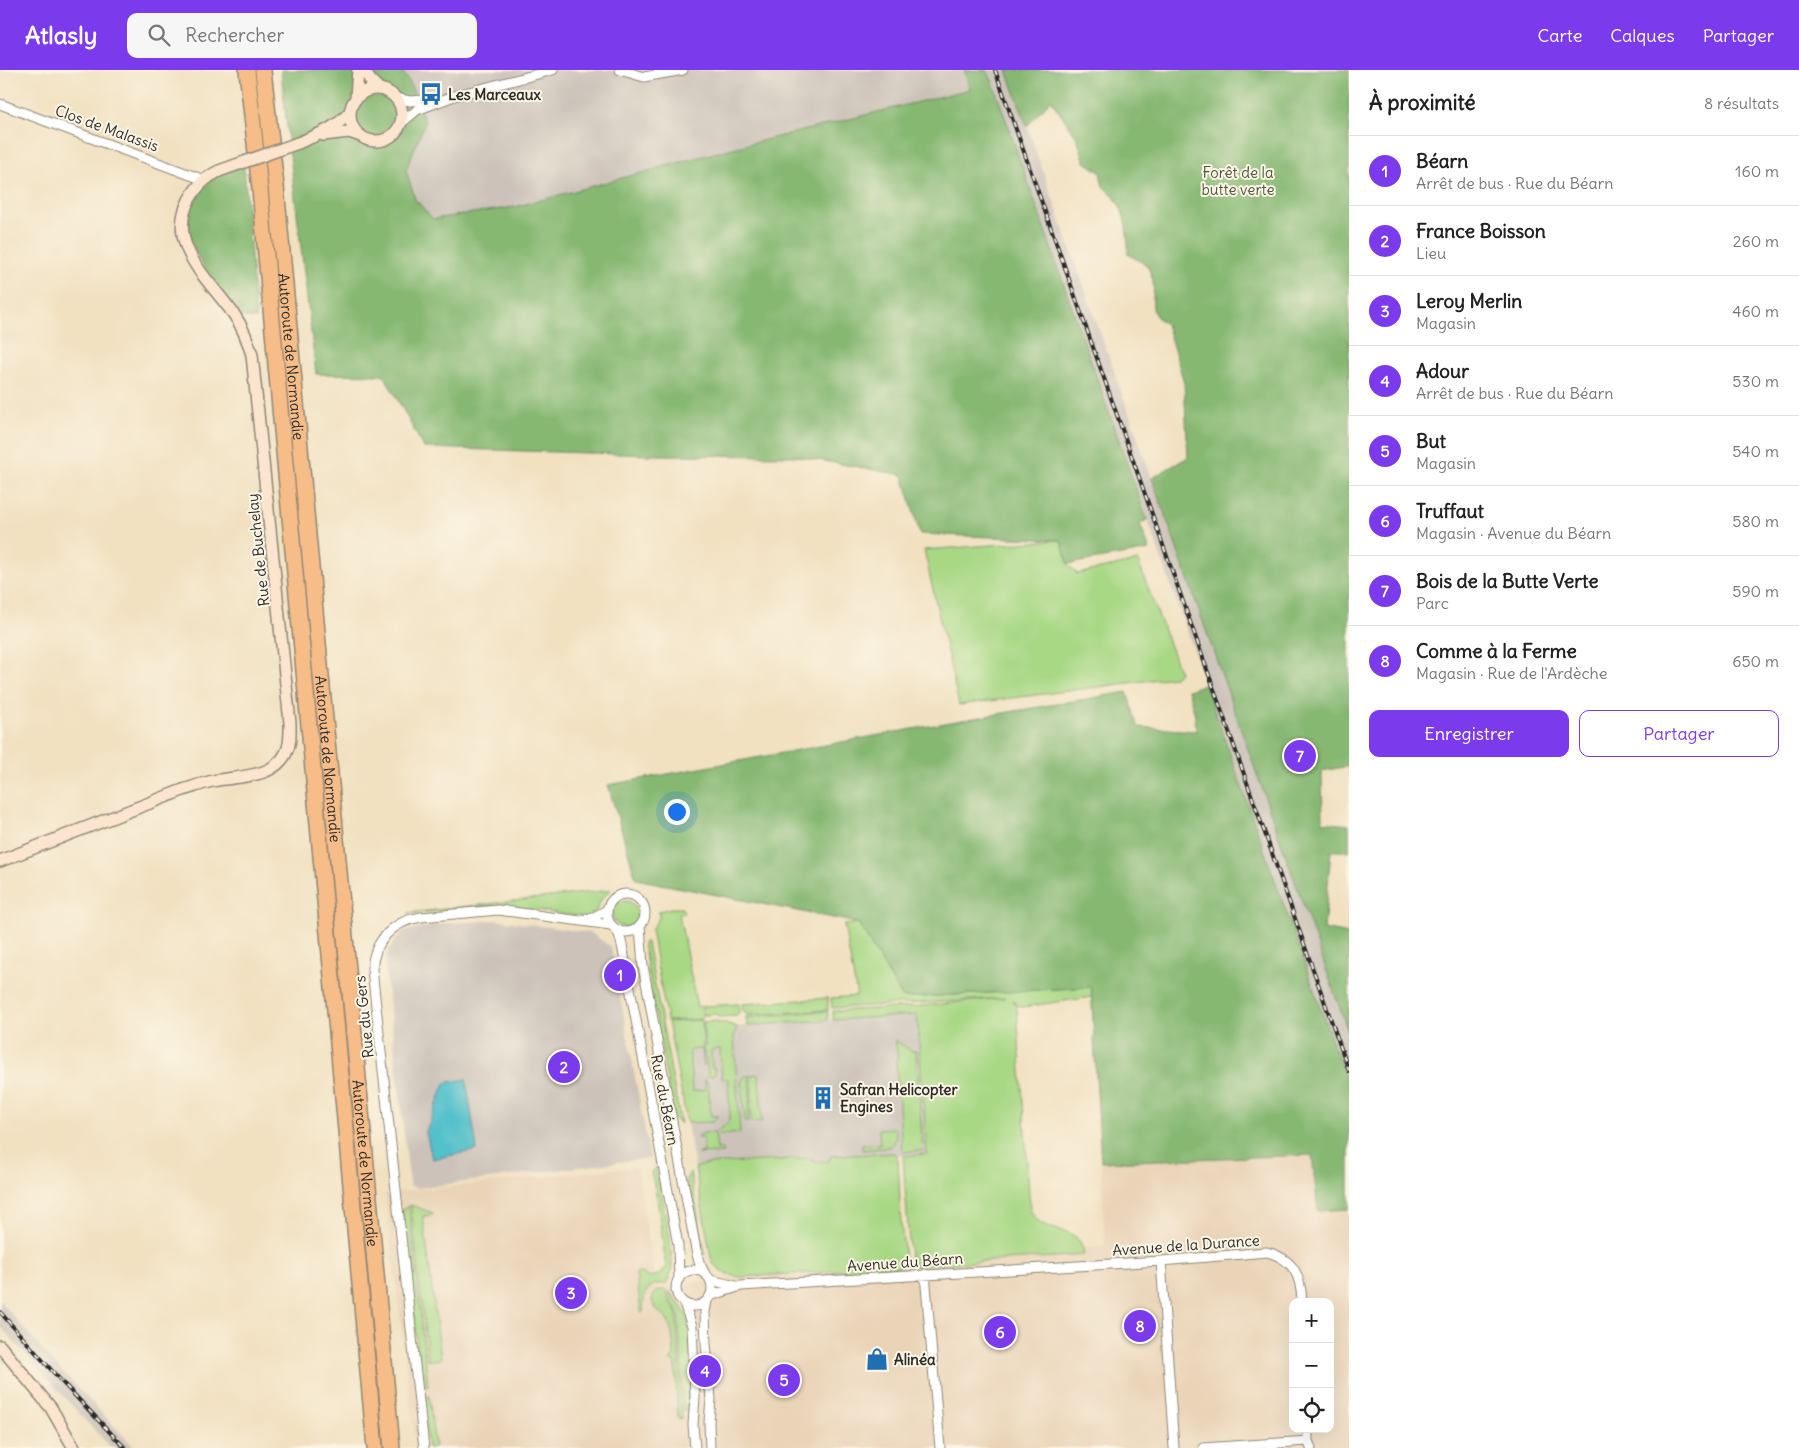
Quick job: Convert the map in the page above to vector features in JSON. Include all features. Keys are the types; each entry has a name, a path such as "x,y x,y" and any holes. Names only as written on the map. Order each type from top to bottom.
{"highway":[{"name":"Autoroute de Normandie","path":"247,70 260,189 374,1448"},
{"name":"Autoroute de Normandie","path":"263,70 392,1448"}],"street":[{"path":"356,98 367,91 379,89 388,92 395,98 402,112 400,124 396,132 386,139 373,141 362,136 353,127 350,112 356,98 358,70"},
{"path":"364,70 379,89"},
{"path":"400,124 417,110 454,96 542,71 553,70"},
{"path":"620,70 644,77 683,70"},
{"path":"395,98 410,101 454,96"},
{"name":"Clos de Malassis","path":"0,104 204,180"},
{"name":"Rue de Buchelay","path":"0,861 183,790 214,781 268,771 275,767 283,758 290,744 290,723 252,355 246,335 236,317 192,259 184,243 182,230 183,211 192,195 204,180 219,170 314,137 340,122 350,112"},
{"name":"Rue de Buchelay","path":"314,137 349,132 362,136"},
{"path":"579,921 594,917 607,910 614,899 625,894 637,898 644,907 644,916 640,926 628,932 613,927 608,920 607,910"},
{"name":"Rue du Gers","path":"424,1448 372,969 375,951 383,938 394,927 412,918 498,910 613,927"},
{"name":"Rue du Béarn","path":"640,926 643,966 696,1250 699,1262 707,1277"},
{"name":"Rue du Béarn","path":"613,927 620,937 624,954 678,1245 679,1279"},
{"name":"Avenue de la Durance","path":"1070,1266 1268,1252 1286,1260 1295,1270 1300,1282 1302,1298"},
{"path":"1161,1261 1174,1448"},
{"name":"Avenue du Béarn","path":"708,1299 741,1286 1070,1266"},
{"path":"708,1299 696,1306 680,1299 677,1290 679,1279 683,1274 691,1270 707,1277 712,1288 705,1312 711,1399 709,1422 710,1448"},
{"path":"924,1274 940,1448"},
{"name":"Avenue du Béarn","path":"707,1277 741,1286"},
{"path":"684,1302 692,1326 695,1448"},
{"path":"0,1346 51,1408 74,1448"},
{"path":"1203,1448 1308,1446 1308,1433"}],"shaded area":[{"path":"401,70 1007,70 1349,1034 1349,1088 993,83 725,150 515,207 433,219 415,199 406,170 425,122"},
{"path":"498,920 591,933 611,947 650,1158 417,1188 410,1186 385,965 388,950 403,931 443,924"},
{"path":"917,1014 927,1154 708,1168 708,1164 695,1168 687,1123 705,1122 682,1091 670,1029 731,1027"},
{"path":"1312,1154 1318,1211 1349,1209 1349,1448 416,1448 385,1193 637,1167 656,1287 725,1279 922,1266 1105,1246 1101,1162"},
{"path":"0,1301 51,1360 135,1448 112,1448 85,1420 0,1326"}],"green space":[{"path":"281,70 401,70 410,83 425,122 406,170 415,199 433,219 515,207 725,150 970,89 964,70 987,70 1147,520 1140,524 1150,550 1068,564 1061,540 920,534 903,475 795,456 652,455 424,448 384,375 316,374"},
{"name":"Forêt de la butte verte","path":"1007,70 1349,70 1349,766 1322,771 1323,822 1349,825 1349,851 1331,851 1324,929 1349,934 1349,1034 1152,478 1188,457 1184,382 1166,324 1160,320 1153,310 1154,288 1148,266 1128,254 1126,226 1121,208 1103,187 1100,172 1085,162 1077,138 1051,100 1027,126"},
{"path":"244,166 256,319 243,317 221,291 200,261 189,229 190,213 197,197 205,186 218,175"},
{"path":"1061,540 1068,564 1077,574 1138,561 1180,673 1174,677 959,705 924,550"},
{"path":"1205,684 1349,1088 1349,1209 1318,1211 1312,1155 1101,1162 1091,987 903,998 858,923 636,879 608,785 956,721 1127,692 1138,727 1196,731 1195,715 1188,690"},
{"path":"611,890 602,898 596,911 586,917 505,906 408,913"},
{"path":"625,901 634,905 638,914 634,923 625,927 616,923 612,914 616,905"},
{"path":"670,908 682,908 684,913 679,914 697,1007 702,1006 702,1019 667,1021 651,930 659,918 659,911"},
{"path":"858,923 903,998 1091,987 1092,997 1023,1007 1018,1006 1013,1000 1017,1009 1030,1209 1036,1219 1044,1225 1076,1237 1081,1244 1084,1255 914,1266 910,1258 903,1156 927,1154 917,1015 833,1020 833,1011 910,1007 1005,998 832,1008 831,998 857,996 844,925"},
{"path":"647,942 681,1124 674,1119 643,943"},
{"path":"828,998 828,1010 747,1015 743,1012 742,1004"},
{"path":"739,1004 737,1016 718,1017 717,1014 705,1015 704,1006"},
{"path":"828,1011 828,1020 747,1026 746,1017"},
{"path":"702,1020 704,1066 702,1049 689,1050 692,1091 705,1090 705,1078 706,1082 708,1082 711,1116 717,1117 713,1122 687,1123 668,1022"},
{"path":"717,1021 717,1023 726,1023 737,1027 734,1036 740,1133 720,1135 717,1132 728,1123 730,1117 728,1079 722,1079 720,1049 711,1050 712,1068 715,1068 715,1074 708,1076 703,1022"},
{"path":"895,1040 912,1051 916,1051 923,1151 902,1152 896,1060 898,1058"},
{"path":"759,1074 762,1121 751,1122 752,1086 750,1075"},
{"path":"748,1075 750,1092 748,1122 745,1122 741,1084 743,1078"},
{"path":"894,1128 896,1130 896,1139 891,1146 862,1150 862,1145 880,1144 879,1129"},
{"path":"704,1133 715,1133 717,1149 723,1149 723,1153 698,1154 704,1152 703,1138 696,1137"},
{"path":"894,1153 898,1159 905,1260 903,1267 741,1277 727,1275 712,1263 695,1168 707,1164 812,1158 813,1162 829,1161 831,1156"},
{"path":"656,1167 670,1236 671,1273 666,1284 650,1287 645,1295 643,1312 641,1312 636,1273 649,1277 659,1275 666,1267 657,1197 651,1172"},
{"path":"690,1172 705,1254 700,1255 686,1179"},
{"path":"409,1205 428,1386 424,1385 421,1381 402,1210"},
{"path":"411,1205 433,1213 433,1215 423,1216 441,1359 428,1361"},
{"path":"666,1290 670,1303 676,1310 682,1418 678,1419 675,1362 670,1361 674,1355 673,1339 669,1323 655,1307 652,1300 657,1292"},
{"path":"669,1291 688,1319 693,1390 691,1411 684,1411 678,1312 672,1302"},
{"path":"429,1395 435,1448 428,1448 423,1403 424,1399"}],"water":[{"path":"466,1079 477,1150 432,1159 426,1132 445,1083"}],"railway":[{"path":"995,70 1349,1071"},
{"path":"0,1312 62,1382 125,1448"}],"place":[{"name":"Les Marceaux","path":"431,94"},
{"name":"Bois de la Butte Verte","path":"1300,756"},
{"name":"Béarn","path":"620,975"},
{"name":"France Boisson","path":"564,1067"},
{"name":"Safran Helicopter Engines","path":"823,1098"},
{"name":"Leroy Merlin","path":"571,1293"},
{"name":"Comme à la Ferme","path":"1140,1326"},
{"name":"Truffaut","path":"1000,1332"},
{"name":"Alinéa","path":"877,1359"},
{"name":"Adour","path":"705,1371"},
{"name":"But","path":"784,1380"}]}
